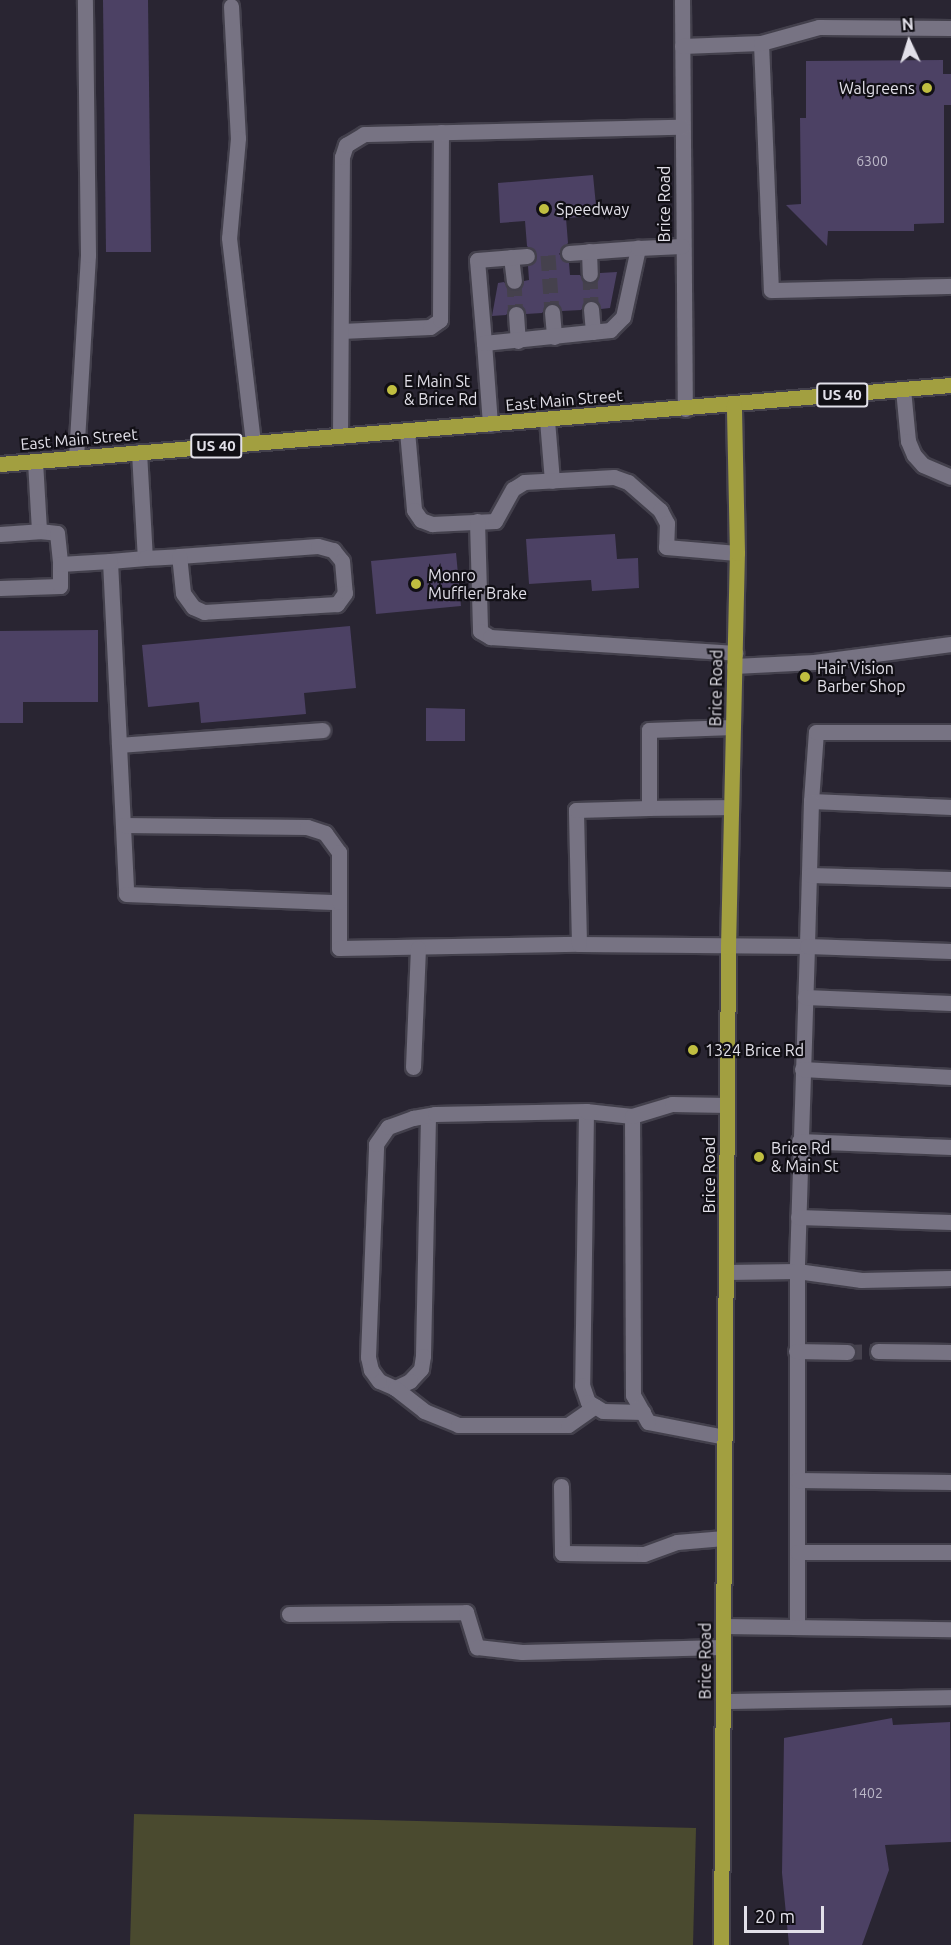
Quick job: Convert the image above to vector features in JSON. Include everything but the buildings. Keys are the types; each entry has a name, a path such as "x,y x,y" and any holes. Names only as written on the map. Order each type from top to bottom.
{"main road":[{"name":"East Main Street","path":"0,464 734,405 951,385"},
{"name":"Brice Road","path":"721,1945 728,946 737,553 734,405"}],"street":[{"path":"76,457 88,255 85,0"},
{"name":"Brice Road","path":"682,0 682,246 685,409"},
{"path":"231,6 238,138 229,238 253,443"},
{"path":"682,46 761,43 819,27 951,28"},
{"path":"761,43 771,290 951,286"},
{"path":"340,436 342,158 346,145 364,134 682,127"},
{"path":"341,331 430,327 440,320 441,132"},
{"path":"569,253 682,246"},
{"path":"484,343 610,330 623,317 638,248"},
{"path":"589,251 590,274"},
{"path":"490,424 477,260 527,256"},
{"path":"511,257 514,282"},
{"path":"591,309 593,332"},
{"path":"552,312 554,337"},
{"path":"516,314 518,341"},
{"path":"903,389 908,441 914,455 923,465 951,477"},
{"path":"547,420 552,481"},
{"path":"407,431 414,510 421,520 432,524 495,521 513,489 524,482 614,477 628,482 660,510 667,523 666,547 737,553"},
{"path":"139,452 146,558"},
{"path":"35,461 39,531"},
{"path":"477,521 480,631 490,637 734,660 814,662 951,644"},
{"path":"0,534 39,531 57,533 60,564 60,586 0,588"},
{"path":"60,564 318,546 333,550 342,561 345,593 337,604 204,612 193,607 183,593 179,556"},
{"path":"110,561 126,894 339,902"},
{"path":"650,808 649,730 733,727"},
{"path":"119,745 322,730"},
{"path":"797,1627 796,1351 799,1141 811,801 816,732 951,732"},
{"path":"811,801 951,807"},
{"path":"579,944 576,810 731,807"},
{"path":"123,825 307,827 325,833 339,852 339,948 579,944 807,946 951,951"},
{"path":"810,875 951,879"},
{"path":"413,1067 418,948"},
{"path":"805,997 951,1003"},
{"path":"802,1069 951,1077"},
{"path":"595,1406 568,1425 458,1425 424,1411 395,1388 379,1381 371,1370 368,1356 376,1144 388,1127 428,1116 586,1111 632,1116 672,1104 727,1105"},
{"path":"586,1111 582,1385 588,1402 603,1411 643,1412"},
{"path":"395,1388 410,1381 421,1369 423,1356 428,1116"},
{"path":"632,1116 633,1395 648,1422 725,1437"},
{"path":"799,1141 951,1148"},
{"path":"798,1217 951,1222"},
{"path":"726,1272 797,1271 861,1280 951,1278"},
{"path":"796,1351 847,1352"},
{"path":"878,1351 951,1352"},
{"path":"797,1480 951,1482"},
{"path":"561,1486 562,1553 644,1554 677,1542 724,1538"},
{"path":"797,1552 951,1552"},
{"path":"290,1614 466,1612 477,1647 522,1652 723,1647"},
{"path":"724,1626 951,1629"},
{"path":"723,1701 951,1697"}],"green space":[{"path":"134,1814 696,1828 693,1945 130,1945"}],"tunnel":[{"path":"548,255 552,312"},
{"path":"590,274 591,309"},
{"path":"514,281 516,314"},
{"path":"847,1352 878,1351"}],"place":[{"name":"Walgreens","path":"927,88"},
{"name":"Speedway","path":"544,209"},
{"name":"E Main St & Brice Rd","path":"392,390"},
{"name":"Monro Muffler Brake","path":"416,584"},
{"name":"Hair Vision Barber Shop","path":"805,677"},
{"name":"1324 Brice Rd","path":"693,1050"},
{"name":"Brice Rd & Main St","path":"759,1157"}]}
